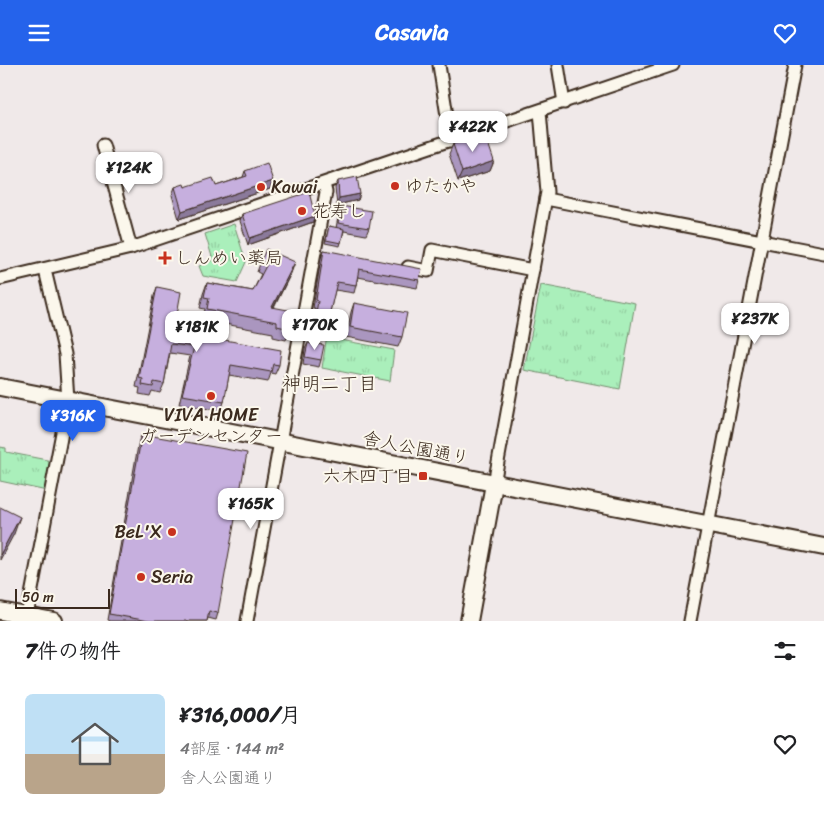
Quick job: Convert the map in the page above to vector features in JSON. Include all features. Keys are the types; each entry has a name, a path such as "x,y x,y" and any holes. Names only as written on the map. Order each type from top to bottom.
{"street":[{"path":"439,65 451,141"},
{"path":"558,65 564,103"},
{"path":"0,279 45,270 130,248 672,65"},
{"path":"690,621 795,65"},
{"path":"468,621 546,199 540,111"},
{"path":"104,145 130,248"},
{"path":"247,621 279,442 320,250 326,193 324,184"},
{"path":"546,199 824,253"},
{"path":"400,265 428,271 432,250 533,269"},
{"path":"26,616 68,401 65,354 45,270"},
{"name":"舎人公園通り","path":"0,387 824,547"},
{"path":"0,611 54,621"}],"green space":[{"path":"234,224 246,262 237,282 203,276 199,266 213,260 205,234"},
{"path":"541,285 635,303 620,389 524,370"},
{"path":"330,338 394,350 390,381 322,368 326,341"},
{"path":"0,447 6,448 6,452 52,461 47,491 0,481"}],"building":[{"path":"485,134 494,161 462,172 453,144"},
{"path":"267,163 273,181 182,211 175,187 184,184 185,187 213,178 216,186 247,176 245,171"},
{"path":"357,177 360,194 339,198 338,181"},
{"path":"309,192 315,216 250,238 242,214"},
{"path":"341,206 372,211 369,228 338,223"},
{"path":"329,226 344,229 341,243 326,240"},
{"path":"266,249 295,262 272,307 293,311 290,329 277,326 277,322 207,309 209,298 204,297 207,283 253,291 267,264 261,261"},
{"path":"324,250 422,269 419,280 359,269 356,285 337,282 329,316 316,313 318,301 316,300"},
{"path":"157,287 181,292 174,331 281,350 279,365 273,364 271,372 231,365 224,402 182,395 194,347 171,344 164,384 154,382 153,387 142,385 143,379 139,378"},
{"path":"354,303 407,313 402,337 350,327"},
{"path":"308,343 324,345 321,360 305,357"},
{"path":"142,434 247,453 218,613 209,611 207,621 149,621 109,614"},
{"path":"0,507 20,517 0,555"}],"place":[{"name":"ゆたかや","path":"395,186"},
{"name":"Kawai","path":"261,187"},
{"name":"花寿し","path":"302,211"},
{"name":"しんめい薬局","path":"165,258"},
{"name":"VIVA HOME ガーデンセンター","path":"211,396"},
{"name":"六木四丁目","path":"423,476"},
{"name":"BeL'X","path":"172,532"},
{"name":"Seria","path":"141,577"}],"district":[{"name":"神明二丁目","path":"330,383"}]}
